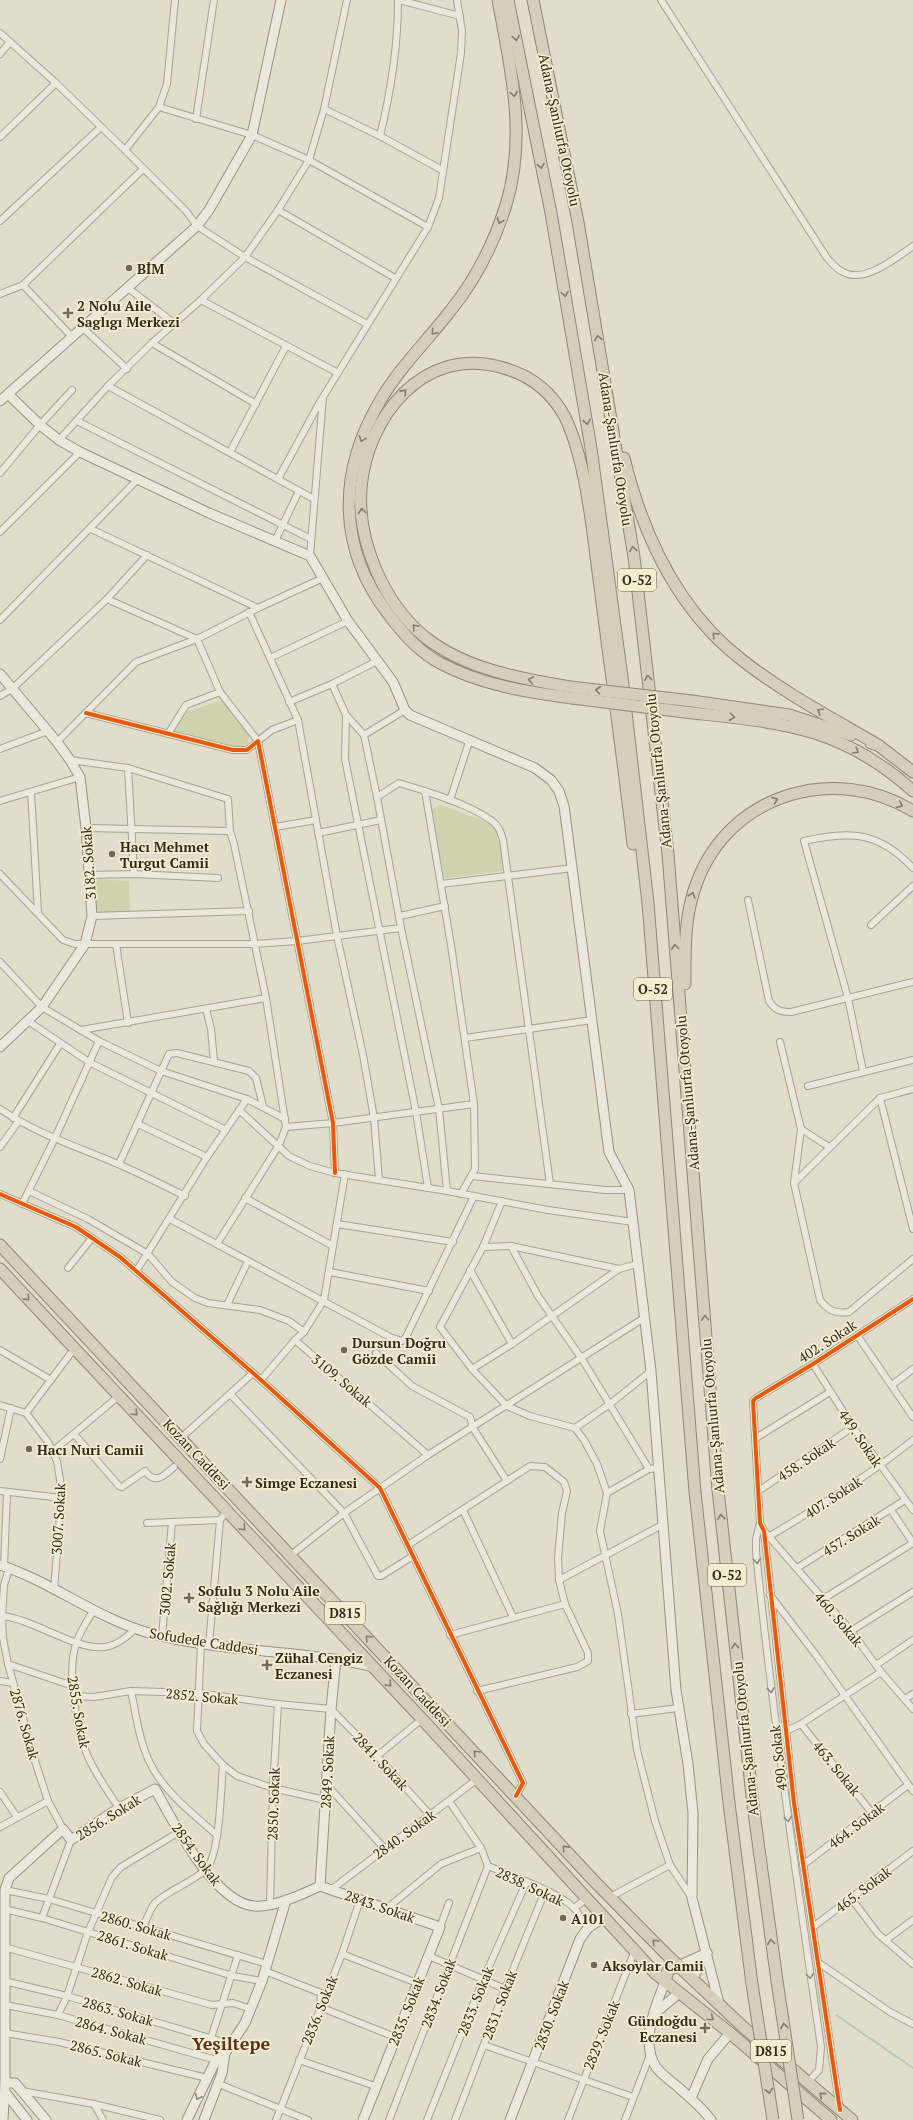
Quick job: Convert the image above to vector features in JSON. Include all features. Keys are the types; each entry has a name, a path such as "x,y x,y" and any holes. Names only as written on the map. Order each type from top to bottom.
{"highway":[{"path":"498,0 516,112 516,159 507,200 492,242 471,282 451,310 399,374 381,399 367,425 352,471 348,504 349,519 359,563 372,591 394,622 425,653 439,662 474,678 517,689 572,698 766,721 813,731 850,747 870,758 887,769 913,791"},
{"name":"Adana-Şanlıurfa Otoyolu","path":"508,0 551,213 591,448 624,693 648,904 656,1022 694,1492 728,1796 752,1984 773,2120"},
{"name":"Adana-Şanlıurfa Otoyolu","path":"533,0 578,222 634,557 668,854 718,1490 752,1805 798,2120"},
{"path":"656,1022 592,526 575,445 565,417 553,398 539,385 524,376 503,367 482,363 456,365 437,370 415,382 396,402 379,428 368,454 361,490 362,512 367,541 376,568 396,605 416,629 439,647 485,669 530,680 570,686 692,701 790,715 878,745"},
{"path":"602,364 627,471 644,526 665,569 688,604 716,636 741,660 774,684 878,745 913,772"},
{"path":"685,1059 685,942 690,902 709,856 734,825 757,809 785,796 800,792 834,787 876,794 913,811"},
{"name":"Kozan Caddesi","path":"0,1245 610,1897 668,1956 680,1965 692,1979 807,2082 852,2120"},
{"name":"Kozan Caddesi","path":"1,1273 119,1396 422,1719 603,1918 671,1987 730,2033 832,2120"},
{"path":"680,1965 668,1970 671,1987 686,1989 692,1979"}],"main road":[{"path":"0,401 197,226 209,210 252,135 281,0"},
{"path":"8,394 40,425 59,440 80,452 209,513 310,556 348,621 393,682 405,710 410,715 470,739 535,768 551,780 559,791 564,806 573,868 580,934 609,1152 629,1190 651,1371 662,1525 678,1708 688,1764 693,1813 692,1898 719,2003"},
{"name":"3182. Sokak","path":"0,674 57,742 70,760 80,778 86,828 92,916 85,944 42,1007 0,1046"},
{"name":"Sofudede Caddesi","path":"4,1567 54,1589 93,1610 135,1629 205,1644 336,1659 374,1668"},
{"name":"2849. Sokak","path":"320,1886 331,1709 336,1659"},
{"name":"2856. Sokak","path":"71,1840 119,1808 159,1786"},
{"name":"2854. Sokak","path":"159,1786 179,1832 221,1888 239,1902 255,1907 286,1900 320,1886"},
{"path":"3,2120 6,2005 4,1982 4,1886 9,1878 63,1829 71,1840"},
{"name":"2843. Sokak","path":"320,1886 440,1927"},
{"path":"204,2120 219,2084 225,2053 240,2032 262,1981 286,1900"},
{"name":"2830. Sokak","path":"510,2120 580,1940 588,1928 603,1918"},
{"name":"2835. Sokak","path":"363,2120 440,1927"},
{"path":"680,1965 707,1953"},
{"path":"692,1979 707,1953"},
{"path":"671,1987 654,2014 649,2037 650,2055 661,2072 691,2098 711,2120"},
{"path":"654,2014 671,1987"},
{"path":"691,2098 708,2059 730,2033"},
{"path":"187,2120 216,2060 225,2053"},
{"path":"3,2087 15,2083 46,2120"},
{"path":"3,2087 27,2120"}],"street":[{"path":"125,150 159,107 167,84 175,0"},
{"path":"196,119 214,0"},
{"path":"59,440 108,386 245,257 278,210 309,160 324,109 347,0"},
{"path":"380,136 389,97 398,27 398,0 460,16"},
{"path":"278,479 323,397 395,278 428,227 438,198 461,52 460,16 457,0"},
{"path":"661,0 826,258 836,268 844,273 864,274 889,263 913,246"},
{"path":"0,32 56,83 125,150 186,211 197,226 245,257 367,324"},
{"path":"0,54 10,42"},
{"path":"0,137 56,83"},
{"path":"159,107 252,135 309,160 428,227"},
{"path":"324,109 380,136 442,170"},
{"path":"0,220 100,127"},
{"path":"0,294 23,285 143,169"},
{"path":"278,210 395,278"},
{"path":"23,285 72,338"},
{"path":"128,288 175,324"},
{"path":"201,300 338,373"},
{"path":"83,328 127,369"},
{"path":"152,343 256,404"},
{"path":"230,452 286,346"},
{"path":"108,386 314,499"},
{"path":"0,473 40,425 72,390"},
{"path":"310,556 323,397"},
{"path":"77,421 311,539"},
{"path":"0,532 80,452"},
{"path":"0,620 91,529 138,479"},
{"path":"275,541 299,491"},
{"path":"91,529 258,608"},
{"path":"0,696 12,689 107,599 147,555"},
{"path":"57,742 136,662 197,639 249,612 323,578"},
{"path":"107,599 197,639 220,692 258,741 333,1123 334,1173"},
{"path":"249,612 298,720 337,936 363,1055 374,1118 379,1180"},
{"path":"270,658 348,621"},
{"path":"289,702 332,684 377,661"},
{"path":"332,684 346,715 364,735 378,797 401,928 439,1109 447,1191"},
{"path":"168,734 186,705 220,692"},
{"path":"364,735 405,710"},
{"path":"86,713 233,750 247,750 272,730 298,720"},
{"path":"346,715 345,759 416,1112 428,1188"},
{"path":"0,749 48,731"},
{"path":"450,800 470,739"},
{"path":"70,760 128,768 228,799 230,831 237,852 254,944 266,998 286,1127 279,1145 217,1244"},
{"path":"128,768 134,874"},
{"path":"0,801 80,778"},
{"path":"378,797 398,783 450,800 492,822 500,830 509,876 528,1030 550,1184"},
{"path":"425,791 445,906 474,1104 476,1150 472,1176 461,1194"},
{"path":"31,792 38,912"},
{"path":"275,826 316,820"},
{"path":"318,833 381,820"},
{"path":"86,828 230,831"},
{"path":"863,1071 848,998 804,841 851,834 868,837 886,846 913,868"},
{"path":"441,884 573,868"},
{"path":"0,874 38,912 63,940 85,944 254,944 297,941 401,928"},
{"path":"89,875 134,874 218,878"},
{"path":"0,885 6,879"},
{"path":"870,925 913,886"},
{"path":"748,900 768,1001 775,1009 781,1012 791,1012 913,982"},
{"path":"400,916 445,906"},
{"path":"92,916 249,911"},
{"path":"116,944 128,1023"},
{"path":"0,962 42,1007 99,1041 161,1071 247,1099 263,1106 285,1119"},
{"path":"81,1030 266,998"},
{"path":"206,1009 211,1029 214,1061"},
{"path":"465,1038 592,1020"},
{"path":"28,1021 60,1044 89,1062 226,1130"},
{"path":"22,1204 54,1140 99,1041"},
{"path":"780,1042 801,1129 794,1183 820,1300 827,1309 837,1314 849,1312 913,1259"},
{"path":"0,1148 60,1044"},
{"path":"119,1164 169,1054 178,1053 249,1071 256,1078 263,1106"},
{"path":"808,1086 863,1071 913,1060"},
{"path":"794,1183 880,1098 913,1089"},
{"path":"880,1098 913,1229"},
{"path":"137,1270 185,1196 207,1158 247,1099"},
{"path":"286,1127 374,1118 474,1104"},
{"path":"0,1109 16,1120 54,1140 119,1164 185,1196"},
{"path":"239,1110 279,1145 289,1156 310,1166 334,1173 633,1222"},
{"path":"138,1124 207,1158"},
{"path":"801,1129 829,1147"},
{"path":"262,1380 295,1340 304,1332 324,1300 330,1272 345,1174"},
{"path":"472,1176 606,1190 629,1190"},
{"path":"29,1191 88,1219 148,1254 172,1282 195,1298 208,1303 260,1310 289,1320 304,1332"},
{"path":"0,1194 76,1227 137,1270 164,1297 262,1380 380,1488 477,1691 523,1783 516,1796"},
{"path":"170,1219 324,1300 390,1337 402,1341 406,1337 429,1291 474,1196"},
{"path":"245,1198 333,1246"},
{"path":"502,1201 483,1247 440,1327 472,1369 506,1406 530,1416 575,1428 584,1440 597,1464 607,1493 600,1531 618,1614 637,1750 655,1821 670,1865 692,1898"},
{"path":"337,1224 452,1242"},
{"path":"68,1268 92,1238"},
{"path":"483,1247 511,1246 619,1269"},
{"path":"511,1246 529,1281 582,1359 649,1468"},
{"path":"227,1305 248,1261"},
{"path":"472,1369 512,1344 551,1315 619,1269 637,1264"},
{"path":"470,1270 512,1344"},
{"path":"330,1272 429,1291"},
{"name":"402. Sokak","path":"753,1401 913,1299"},
{"path":"291,1555 344,1513 428,1455 582,1359 644,1318"},
{"path":"856,1336 892,1385 913,1417"},
{"name":"3109. Sokak","path":"295,1340 428,1455"},
{"path":"0,1405 26,1413 74,1349"},
{"path":"0,1350 51,1380"},
{"path":"376,1353 412,1386 470,1417 473,1428 507,1481"},
{"name":"449. Sokak","path":"813,1364 853,1427 913,1510"},
{"path":"892,1385 913,1369"},
{"path":"575,1428 610,1404 651,1371"},
{"path":"181,1438 231,1395 253,1373"},
{"path":"756,1438 830,1392"},
{"path":"231,1395 344,1513 378,1576 381,1576 413,1556"},
{"path":"53,1451 119,1396"},
{"name":"490. Sokak","path":"753,1401 760,1490 760,1523 764,1531 770,1595 803,1866 819,1963 840,2110"},
{"path":"0,1459 11,1408"},
{"name":"3007. Sokak","path":"26,1413 53,1451 62,1484 54,1589"},
{"name":"458. Sokak","path":"760,1490 853,1427"},
{"path":"74,1434 113,1482 122,1487 145,1471 150,1477 155,1479 162,1477 174,1467"},
{"name":"407. Sokak","path":"770,1536 830,1501 880,1466 913,1440"},
{"path":"408,1545 530,1466 535,1465 545,1467 564,1482 567,1491 562,1513 558,1558 559,1580 565,1604 588,1653 588,1661 586,1664 477,1691"},
{"path":"607,1493 649,1468 659,1468"},
{"path":"3,1492 62,1498"},
{"name":"2876. Sokak","path":"3,1492 4,1585 1,1627 8,1664 28,1738 48,1801 63,1829"},
{"name":"457. Sokak","path":"797,1568 905,1500"},
{"path":"463,1510 513,1617"},
{"path":"823,1599 913,1543 891,1510"},
{"path":"227,1511 220,1520 198,1693 198,1735 223,1765 237,1776 273,1788 325,1800"},
{"path":"147,1523 220,1520"},
{"name":"3002. Sokak","path":"162,1636 172,1522"},
{"path":"760,1523 756,1539 756,1552 766,1653 785,1802 821,2046 819,2070 807,2082"},
{"path":"559,1580 662,1525"},
{"name":"460. Sokak","path":"764,1531 770,1536 851,1631 881,1672 913,1709"},
{"path":"851,1631 913,1592"},
{"path":"770,1595 816,1655 913,1791"},
{"path":"450,1635 565,1604"},
{"name":"2855. Sokak","path":"93,1610 77,1642 72,1663 74,1696 81,1734 88,1757 119,1808"},
{"path":"2,1616 18,1618 77,1642 105,1647 126,1637 135,1629"},
{"path":"876,1665 913,1640"},
{"path":"8,1664 73,1686"},
{"path":"786,1731 801,1724 881,1672"},
{"path":"0,1680 13,1683"},
{"name":"2852. Sokak","path":"74,1696 94,1697 131,1691 198,1693 278,1704 331,1709"},
{"name":"2854. Sokak","path":"131,1691 142,1739 159,1786 217,1835"},
{"path":"905,1699 913,1694"},
{"name":"2850. Sokak","path":"270,1904 273,1788 278,1704"},
{"path":"631,1714 678,1708"},
{"name":"2841. Sokak","path":"331,1709 377,1756 430,1814"},
{"path":"377,1756 422,1719"},
{"name":"463. Sokak","path":"801,1724 872,1813"},
{"path":"143,1927 151,1909 157,1901 206,1870 211,1861 217,1835 223,1765"},
{"name":"2840. Sokak","path":"332,1889 384,1848 476,1780"},
{"path":"326,1784 384,1848"},
{"name":"464. Sokak","path":"803,1866 908,1785"},
{"path":"0,1792 18,1817"},
{"path":"0,1827 48,1801"},
{"name":"2838. Sokak","path":"449,1801 481,1848 488,1866 545,1890 574,1908 588,1928"},
{"path":"58,2015 67,1996 75,1966 95,1913 107,1886 116,1872 179,1832"},
{"name":"2856. Sokak","path":"42,1918 71,1840"},
{"path":"386,1909 441,1864 481,1848"},
{"name":"465. Sokak","path":"813,1927 913,1850"},
{"path":"610,1897 670,1865"},
{"name":"2834. Sokak","path":"389,2120 488,1866"},
{"name":"2833. Sokak","path":"427,2120 483,1980 526,1883"},
{"name":"2860. Sokak","path":"4,1886 49,1898 238,1955 321,1993 320,2007"},
{"name":"2831. Sokak","path":"455,2120 545,1890"},
{"path":"574,1908 586,1898"},
{"path":"851,1898 872,1927 913,1964"},
{"name":"2836. Sokak","path":"276,2120 342,1954 360,1900"},
{"name":"2835. Sokak","path":"440,1927 450,1903"},
{"name":"2861. Sokak","path":"4,1909 42,1918 232,1976 262,1981"},
{"path":"886,1940 913,1920"},
{"name":"2862. Sokak","path":"4,1947 212,2005 233,2003 251,2009"},
{"name":"2829. Sokak","path":"568,2120 635,1950"},
{"path":"342,1954 417,1983"},
{"path":"211,2038 224,2003 238,1955"},
{"path":"429,1956 449,1966 505,1989"},
{"path":"819,1963 890,2012 913,2024"},
{"name":"2863. Sokak","path":"4,1982 67,1996 230,2044"},
{"name":"2864. Sokak","path":"6,2005 58,2015 216,2060"},
{"path":"320,2007 395,2037"},
{"name":"2865. Sokak","path":"5,2033 59,2042 206,2078"},
{"path":"484,2045 633,2097"},
{"path":"625,2120 650,2055"},
{"path":"300,2060 376,2086"},
{"path":"219,2084 308,2120"},
{"path":"22,2091 94,2104 131,2117 160,2120"},
{"path":"94,2104 103,2120"}],"green space":[{"path":"222,700 250,734 247,745 234,748 172,731 183,713"},
{"path":"440,805 487,822 497,831 505,871 444,878 431,810"},
{"path":"94,879 129,881 130,910 128,913 96,912"}],"waterway":[{"path":"836,2015 913,2068"}],"cycle path":[{"path":"86,713 233,750 247,750 258,741 333,1123 335,1173"},
{"path":"0,1194 76,1227 120,1257 261,1380 380,1488 523,1783 516,1796"},
{"path":"840,2110 794,1803 764,1531 760,1523 753,1401 913,1299"}],"place":[{"name":"BİM","path":"129,268"},
{"name":"2 Nolu Aile Saglıgı Merkezi","path":"68,313"},
{"name":"Hacı Mehmet Turgut Camii","path":"112,854"},
{"name":"Dursun Doğru Gözde Camii","path":"344,1350"},
{"name":"Hacı Nuri Camii","path":"29,1449"},
{"name":"Simge Eczanesi","path":"247,1482"},
{"name":"Sofulu 3 Nolu Aile Sağlığı Merkezi","path":"189,1598"},
{"name":"Zühal Cengiz Eczanesi","path":"267,1665"},
{"name":"A101","path":"563,1918"},
{"name":"Aksoylar Camii","path":"594,1965"},
{"name":"Gündoğdu Eczanesi","path":"705,2028"}],"district":[{"name":"Yeşiltepe","path":"231,2043"}]}
